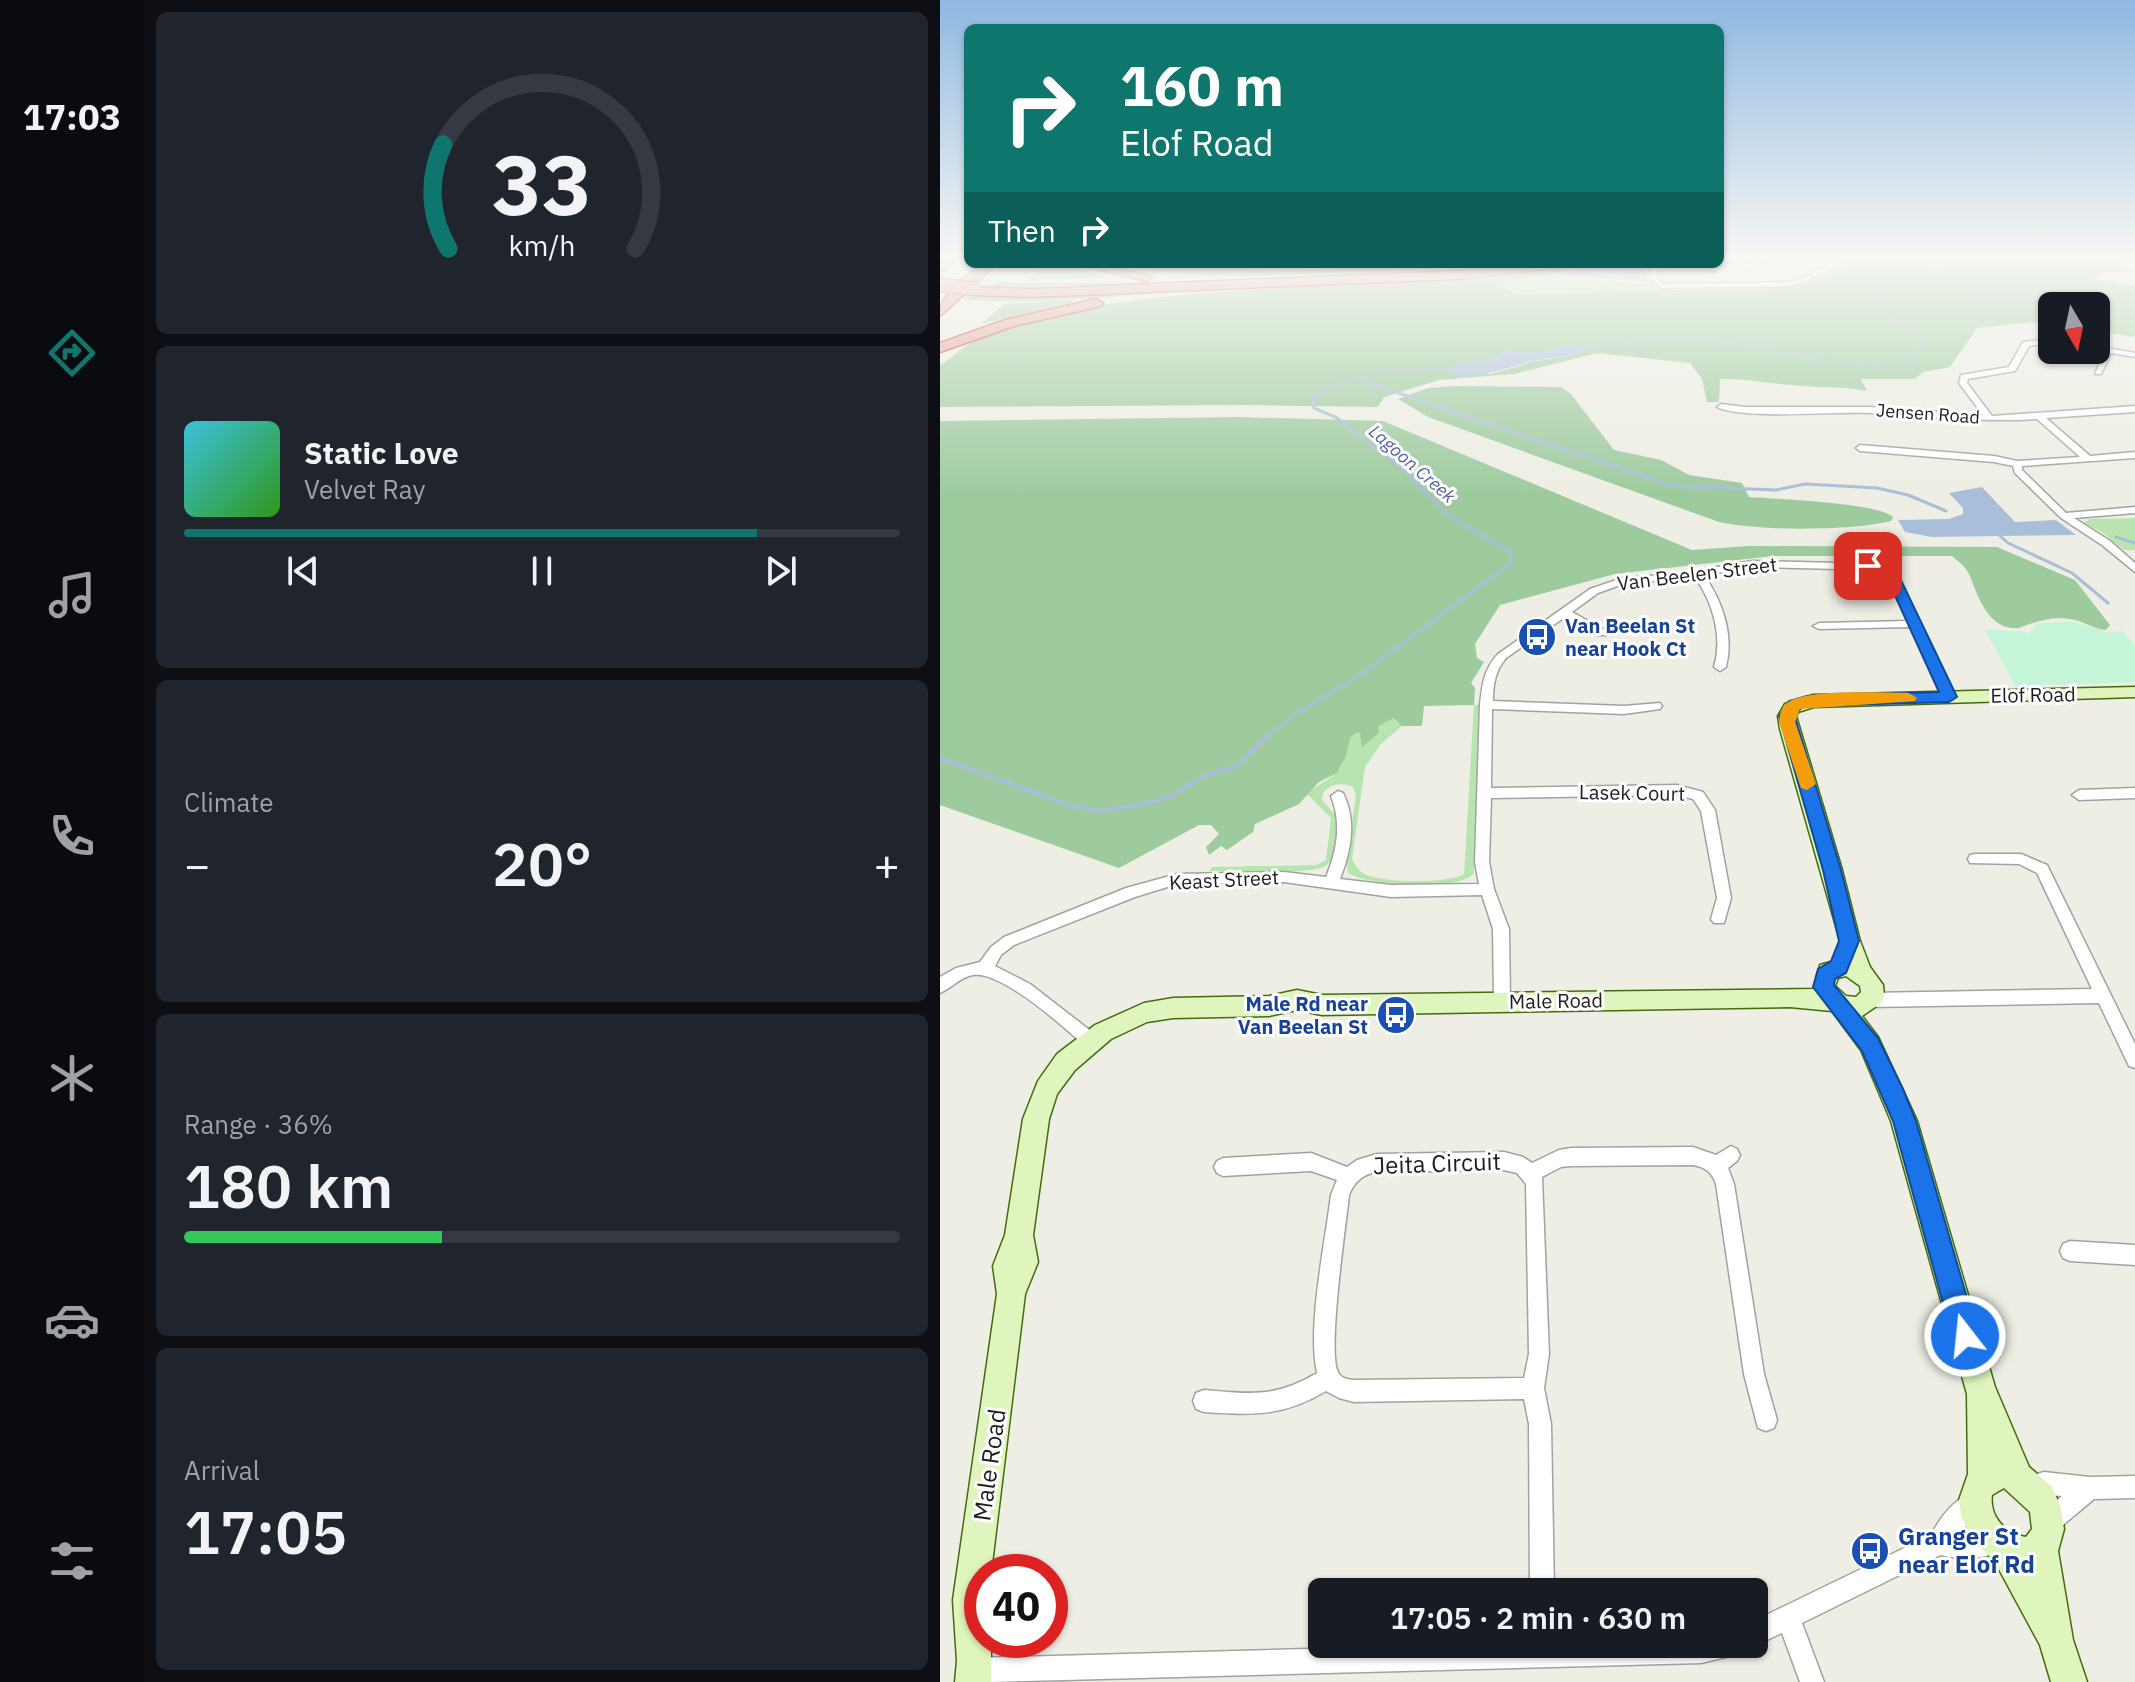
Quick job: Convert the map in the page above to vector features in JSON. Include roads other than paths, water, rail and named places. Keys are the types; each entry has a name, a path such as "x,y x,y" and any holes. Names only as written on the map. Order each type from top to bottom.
{"highway":[{"path":"940,348 976,335"}],"street":[{"path":"1989,418 1963,383 1964,377 2012,369 2026,344 2038,343"},
{"path":"2110,352 2135,355"},
{"path":"2098,372 2102,364"},
{"name":"Jensen Road","path":"1721,407 1869,410 1989,418 2041,418 2135,409"},
{"path":"2041,418 2089,460"},
{"path":"1860,448 1994,459 2017,464 2135,455"},
{"path":"2017,464 2018,471 2064,516 2106,543 2135,569"},
{"path":"2064,516 2135,510"},
{"name":"Van Beelen Street","path":"1502,1002 1501,929 1487,889 1482,862 1489,675 1502,656 1563,611 1609,585 1766,563 1879,567 1893,576 1949,697"},
{"path":"1697,573 1710,592 1725,649 1720,667"},
{"path":"1563,611 1602,633"},
{"path":"1819,626 1914,624"},
{"name":"Elof Road","path":"2024,1482 1981,1392 1904,1121 1850,989 1849,941 1828,857 1789,729 1788,712 1795,705 1813,701 2135,692"},
{"path":"1486,705 1624,710 1656,706"},
{"name":"Lasek Court","path":"1485,793 1677,790 1698,795 1708,810 1724,898 1719,919"},
{"path":"2079,795 2135,793"},
{"path":"1331,882 1339,860 1346,819 1338,796"},
{"path":"1975,859 2021,859 2042,869 2135,1061"},
{"name":"Keast Street","path":"984,969 996,951 1009,941 1159,883 1193,878 1284,877 1391,891 1487,889"},
{"path":"940,986 957,974 984,969 1022,990 1090,1040"},
{"path":"1850,989 1913,1000 2104,996"},
{"name":"Male Road","path":"974,1676 970,1600 1011,1294 1024,1262 1019,1235 1040,1104 1055,1076 1090,1040 1129,1018 1156,1011 1269,1006 1297,1012 1322,1005 1790,997 1850,989"},
{"path":"1531,1173 1559,1159 1571,1157 1693,1156 1724,1160 1754,1374 1766,1420"},
{"name":"Jeita Circuit","path":"1328,1378 1324,1351 1340,1195 1348,1176 1367,1164 1472,1161 1514,1162 1531,1173 1537,1191 1539,1354 1533,1388 1540,1424 1542,1578"},
{"path":"1223,1167 1311,1162 1348,1176"},
{"path":"2070,1251 2135,1255"},
{"path":"1204,1401 1279,1404 1297,1398 1328,1378 1338,1388 1354,1391 1533,1388"},
{"name":"Elof Road","path":"1980,1490 1981,1392"},
{"path":"1768,1627 1939,1543 1950,1523 1994,1473 2024,1482 2068,1483 2090,1488 2135,1487"},
{"path":"2024,1482 2046,1509 2045,1535 2056,1640 2069,1682"},
{"path":"1939,1543 1958,1548 2001,1547 2019,1555 2031,1554 2090,1488"},
{"path":"1980,1490 1981,1524 2001,1547 2056,1640"},
{"path":"1788,1617 1812,1682"},
{"path":"974,1676 1368,1658"}],"water":[{"path":"1559,345 1575,345 1583,352 1477,375 1443,370 1462,362 1490,360 1506,351 1550,351"},
{"path":"1982,487 2015,522 2056,520 2076,535 1932,537 1905,532 1898,520 1949,519 1963,514 1963,508 1949,493"}],"waterway":[{"name":"Lagoon Creek","path":"1575,349 1642,340 1692,338 1866,364 1890,363 1911,355 1923,344 1915,335"},
{"name":"Lagoon Creek","path":"1356,378 1379,372 1452,367"},
{"name":"Lagoon Creek","path":"1337,384 1356,378"},
{"name":"Lagoon Creek","path":"1356,378 1371,384"},
{"path":"1366,382 1673,486 1776,490 1805,484 1877,488 1908,495 1946,511"},
{"name":"Lagoon Creek","path":"1265,738 1297,713 1357,677 1512,562 1510,552 1447,514 1406,472 1337,418 1314,408 1312,399 1337,384"},
{"path":"1999,535 2008,543 2072,573 2108,603"},
{"path":"2116,537 2135,543"},
{"name":"Lagoon Creek","path":"940,758 1071,806 1101,811 1149,803 1173,795 1204,776 1236,766 1268,736"}],"place":[{"name":"Van Beelan St near Hook Ct","path":"1537,637"},
{"name":"Male Rd near Van Beelan St","path":"1396,1015"},
{"name":"Granger St near Elof Rd","path":"1870,1551"}]}
